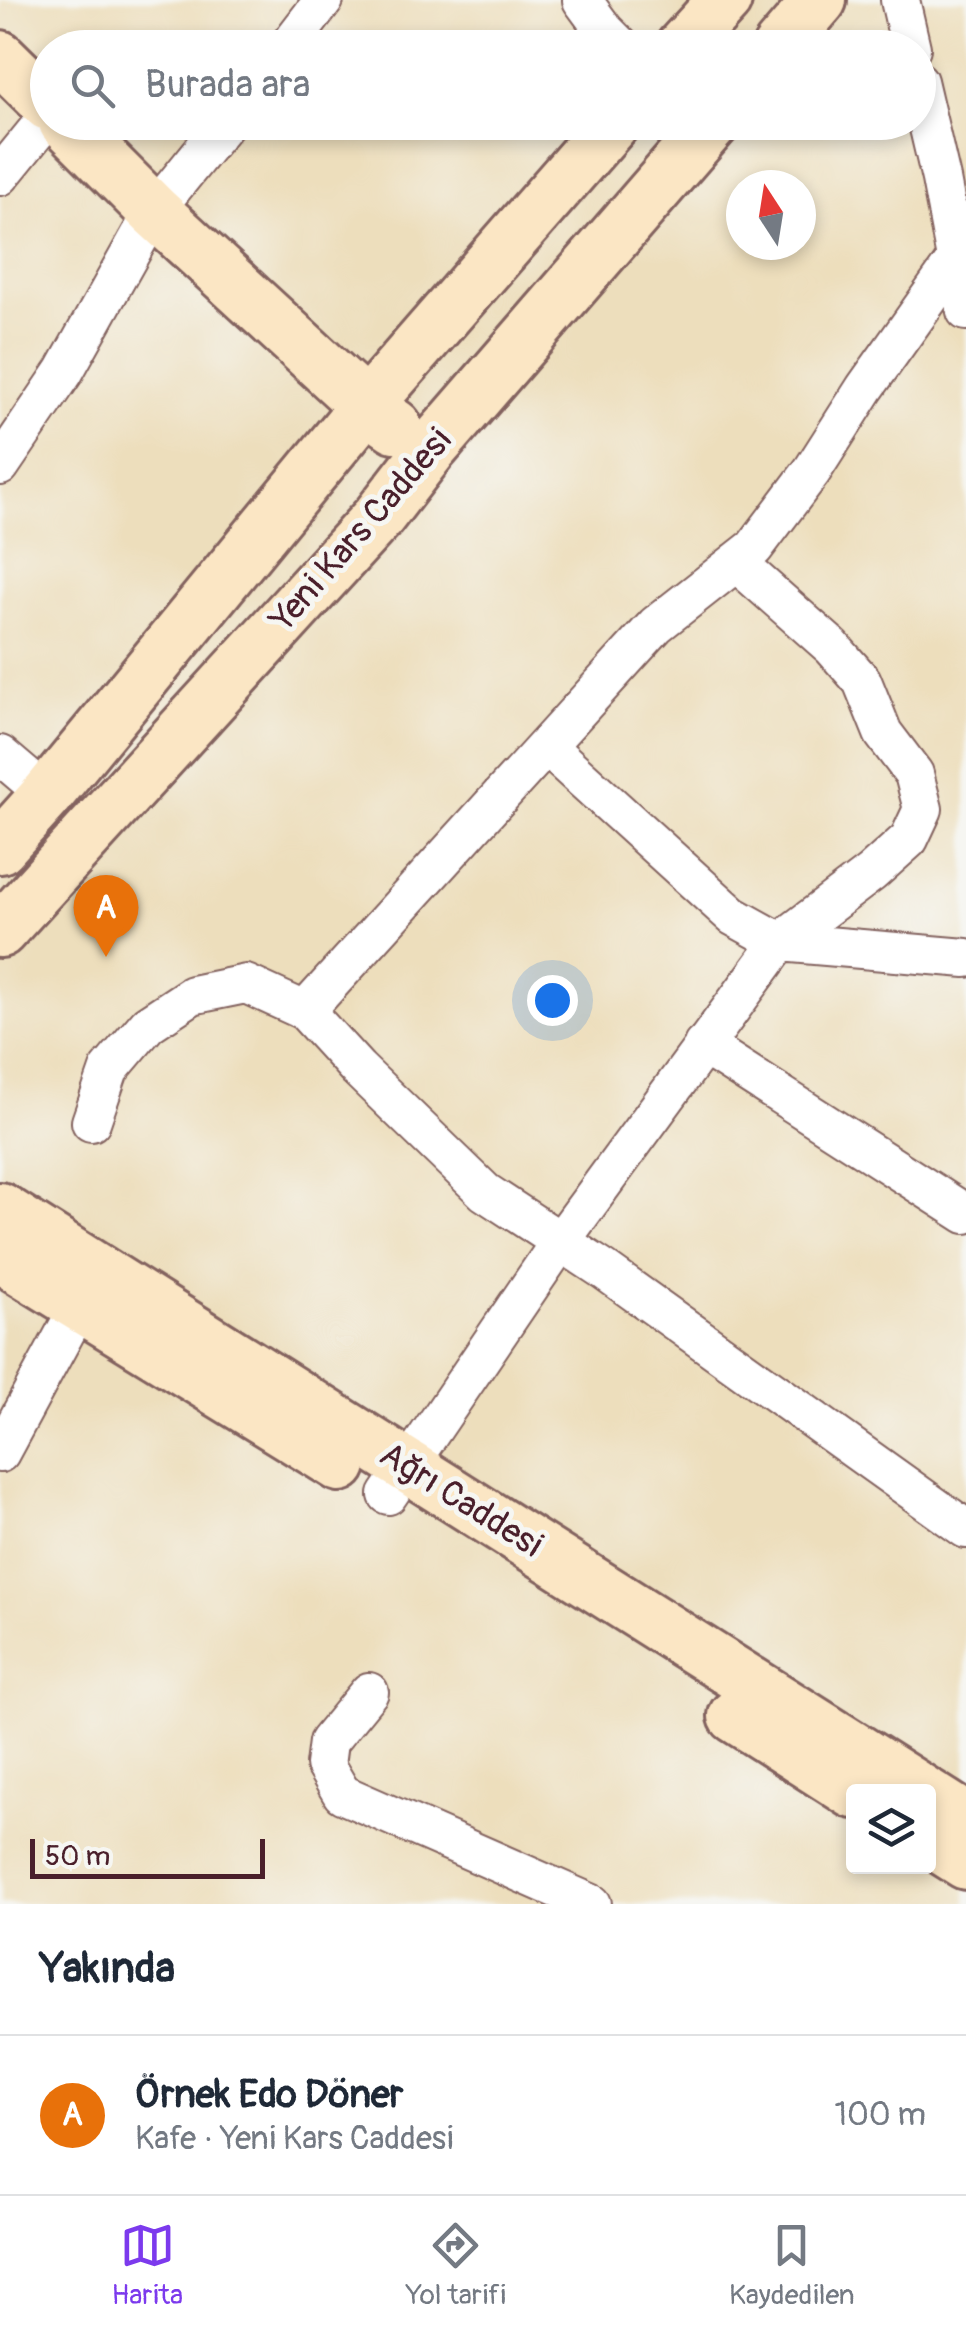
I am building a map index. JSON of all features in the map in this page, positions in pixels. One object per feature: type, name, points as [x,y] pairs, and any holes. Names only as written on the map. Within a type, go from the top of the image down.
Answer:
[{"type":"main road","points":[[698,30],[725,0]]},
{"type":"main road","points":[[794,30],[820,0]]},
{"type":"main road","points":[[0,57],[30,86]]},
{"type":"main road","points":[[84,140],[154,211],[366,406],[430,450]]},
{"type":"main road","name":"Yeni Kars Caddesi","points":[[0,848],[366,406],[598,140]]},
{"type":"main road","name":"Yeni Kars Caddesi","points":[[0,931],[378,516],[430,450],[698,140]]},
{"type":"main road","name":"Ağrı Caddesi","points":[[0,1208],[846,1787]]},
{"type":"main road","name":"Ağrı Caddesi","points":[[0,1256],[79,1307],[398,1480],[911,1784]]},
{"type":"main road","name":"Ağrı Caddesi","points":[[936,1800],[966,1819]]},
{"type":"main road","points":[[936,1844],[966,1863]]},
{"type":"street","points":[[302,30],[324,0]]},
{"type":"street","points":[[582,0],[604,30]]},
{"type":"street","points":[[900,0],[907,30]]},
{"type":"street","points":[[0,176],[30,140]]},
{"type":"street","points":[[0,466],[64,372],[154,211],[211,140]]},
{"type":"street","points":[[933,140],[961,255],[966,311]]},
{"type":"street","points":[[305,1011],[656,625],[754,548],[961,255]]},
{"type":"street","points":[[398,1480],[560,1242],[780,942],[871,873],[908,839],[923,810],[914,774],[883,733],[862,681],[832,647],[736,562]]},
{"type":"street","points":[[546,746],[734,916],[780,942],[966,958]]},
{"type":"street","points":[[0,755],[47,795]]},
{"type":"street","points":[[91,1122],[110,1070],[148,1024],[192,996],[246,984],[305,1011],[484,1192],[604,1270],[966,1529]]},
{"type":"street","points":[[704,1045],[966,1214]]},
{"type":"street","points":[[0,1453],[79,1307]]},
{"type":"street","points":[[369,1692],[328,1742],[324,1765],[342,1794],[592,1904]]},
{"type":"place","name":"Örnek Edo Döner","points":[[106,957]]}]
